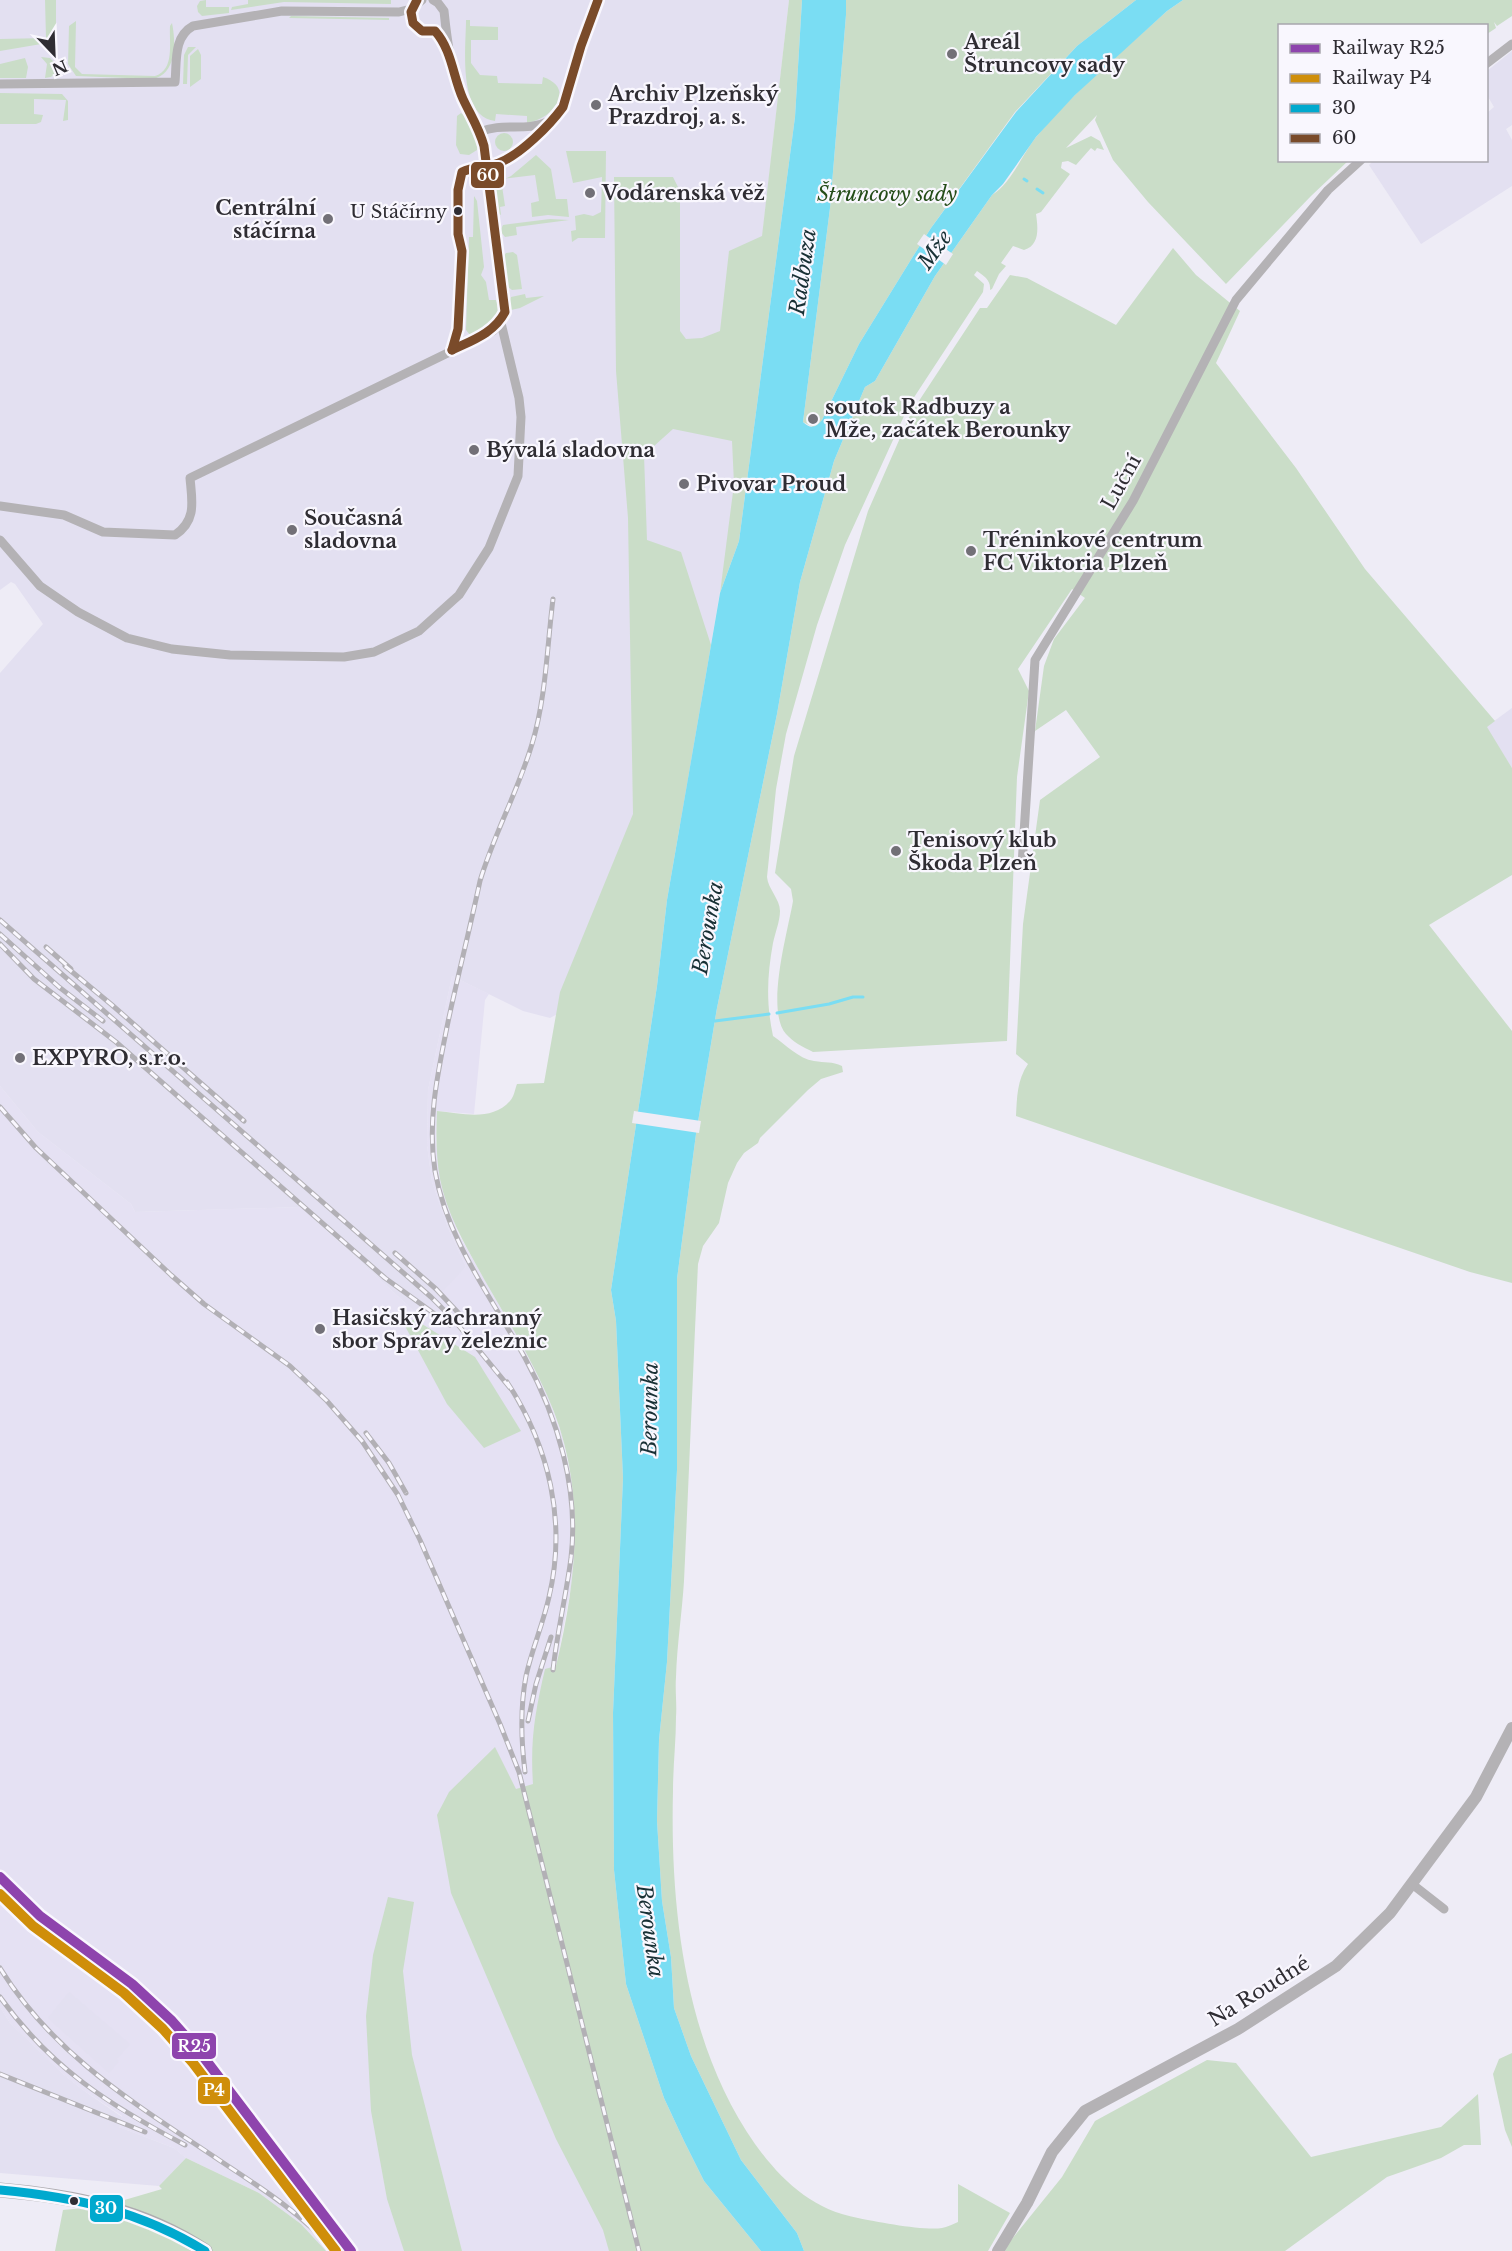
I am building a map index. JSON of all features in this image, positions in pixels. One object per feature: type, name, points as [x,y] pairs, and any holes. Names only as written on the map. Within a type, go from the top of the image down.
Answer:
[{"type":"main road","points":[[0,2190],[73,2199],[104,2206],[174,2232],[205,2251]]},
{"type":"street","points":[[0,506],[64,514],[103,532],[175,535],[183,530],[193,512],[190,478],[493,331],[501,323],[505,312],[487,166],[480,132],[463,99],[452,59],[442,6],[433,0]]},
{"type":"street","points":[[487,166],[513,156],[564,107],[581,46],[598,0]]},
{"type":"street","points":[[0,84],[176,82],[178,43],[186,29],[193,26],[282,11],[399,12],[405,11],[418,1]]},
{"type":"street","points":[[412,21],[411,15],[418,1]]},
{"type":"street","points":[[399,12],[408,15],[418,30],[431,31],[444,40],[452,59]]},
{"type":"street","points":[[431,31],[443,22],[444,17]]},
{"type":"street","points":[[1488,62],[1512,44]]},
{"type":"street","points":[[480,132],[493,127],[528,128],[552,119]]},
{"type":"street","name":"Luční","points":[[1022,865],[1035,660],[1133,501],[1236,300],[1328,190],[1359,162]]},
{"type":"street","points":[[0,540],[40,586],[78,612],[127,638],[172,649],[230,655],[344,657],[374,652],[419,631],[459,595],[489,548],[518,476],[520,408],[501,323]]},
{"type":"street","name":"Na Roudné","points":[[998,2251],[1027,2203],[1052,2152],[1084,2111],[1238,2028],[1336,1966],[1390,1913],[1476,1797],[1512,1728]]},
{"type":"street","points":[[1412,1884],[1444,1910]]},
{"type":"shaded area","points":[[0,0],[789,0],[727,550],[681,822],[574,1005],[550,1018],[523,1011],[452,976],[428,1090],[427,1145],[432,1182],[448,1228],[466,1267],[445,1289],[416,1313],[301,1207],[135,1212],[131,1204],[38,1132],[0,1086],[0,673],[43,624],[15,584],[11,582],[0,590]]},
{"type":"shaded area","points":[[1512,51],[1512,125],[1506,129],[1512,140],[1512,186],[1421,244],[1369,165],[1372,162],[1488,162],[1488,112],[1494,107],[1488,97],[1488,70]]},
{"type":"shaded area","points":[[1512,708],[1512,768],[1486,727]]},
{"type":"shaded area","points":[[452,976],[489,994],[485,1000],[474,1114],[437,1111],[436,1142],[441,1181],[458,1233],[548,1396],[562,1436],[572,1481],[576,1537],[572,1582],[556,1667],[657,2251],[326,2251],[301,2224],[259,2193],[186,2158],[174,2148],[119,2127],[122,2116],[64,2075],[10,2023],[0,2007],[0,1086],[38,1132],[131,1204],[135,1212],[301,1207],[416,1313],[466,1267],[448,1228],[432,1182],[427,1145],[428,1090]]},
{"type":"shaded area","points":[[69,1992],[130,2044],[109,2073],[48,2018]]},
{"type":"shaded area","points":[[0,2007],[10,2023],[64,2075],[122,2117],[119,2127],[174,2148],[186,2158],[159,2186],[0,2173]]},
{"type":"green space","points":[[45,0],[56,0],[56,37],[53,42],[0,51],[0,39],[46,38]]},
{"type":"green space","points":[[206,0],[206,7],[229,7],[229,13],[202,16],[197,6],[200,1]]},
{"type":"green space","points":[[248,0],[391,0],[391,4],[284,2],[231,10],[232,7],[248,4]]},
{"type":"green space","points":[[789,0],[802,0],[795,117],[739,541],[720,593],[734,484],[732,441],[673,429],[644,455],[647,540],[681,552],[711,645],[667,900],[657,986],[611,1290],[616,1321],[623,1478],[613,1713],[614,1870],[626,1984],[664,2098],[704,2181],[761,2251],[609,2251],[603,2230],[556,2139],[451,1893],[437,1815],[449,1792],[495,1747],[516,1789],[533,1784],[532,1754],[536,1713],[545,1669],[556,1666],[564,1632],[570,1598],[575,1529],[568,1462],[560,1428],[547,1395],[464,1243],[447,1205],[438,1162],[437,1111],[476,1115],[494,1112],[510,1101],[517,1084],[544,1083],[560,992],[633,814],[628,518],[616,371],[614,177],[673,177],[680,191],[680,331],[686,339],[702,338],[720,331],[729,251],[762,236]]},
{"type":"green space","name":"Štruncovy sady","points":[[846,0],[1136,0],[1077,46],[1015,112],[931,228],[859,344],[822,420],[818,426],[813,427],[803,422],[830,208]]},
{"type":"green space","points":[[1183,0],[1512,0],[1512,16],[1497,26],[1494,22],[1496,28],[1488,33],[1488,24],[1278,24],[1278,162],[1347,162],[1226,284],[1148,202],[1113,160],[1095,120],[1097,115],[1066,148],[1091,136],[1100,141],[1104,150],[1097,148],[1095,151],[1091,148],[1076,165],[1068,161],[1062,162],[1061,168],[1070,174],[1041,212],[1036,214],[1037,235],[1033,244],[1024,250],[1013,246],[1001,263],[1006,266],[999,274],[992,289],[990,290],[988,281],[977,271],[974,275],[984,284],[983,292],[909,405],[845,545],[817,625],[786,734],[776,789],[767,877],[780,911],[771,955],[768,1001],[773,1036],[808,1060],[838,1064],[842,1066],[843,1072],[821,1079],[760,1138],[758,1143],[744,1153],[728,1183],[719,1223],[703,1246],[698,1264],[684,1581],[677,1653],[673,1782],[673,1836],[679,1929],[698,2020],[712,2063],[731,2105],[755,2144],[787,2181],[812,2201],[841,2214],[901,2226],[934,2229],[944,2228],[958,2222],[958,2184],[1010,2213],[988,2251],[804,2251],[797,2233],[741,2160],[691,2056],[674,2008],[671,1957],[662,1901],[657,1821],[659,1740],[667,1662],[677,1470],[677,1279],[696,1134],[717,1008],[777,714],[800,582],[834,461],[865,387],[875,381],[935,276],[992,195],[1011,176],[1037,136],[1100,71],[1167,11]]},
{"type":"green space","points":[[291,16],[389,18],[389,20],[289,18]]},
{"type":"green space","points":[[466,20],[470,20],[470,26],[498,27],[498,40],[471,40],[471,63],[480,75],[497,76],[498,83],[542,84],[543,77],[553,82],[558,88],[560,95],[553,110],[546,116],[527,123],[527,116],[496,114],[495,121],[483,116],[474,107],[466,79]]},
{"type":"green space","points":[[76,21],[75,67],[82,74],[155,76],[161,73],[166,68],[170,55],[170,26],[172,23],[174,48],[170,65],[160,76],[152,79],[76,76],[68,64],[69,26]]},
{"type":"green space","points":[[188,47],[196,47],[188,55],[187,84],[183,84],[184,55]]},
{"type":"green space","points":[[198,49],[201,55],[201,79],[190,87],[190,56]]},
{"type":"green space","points":[[41,57],[50,58],[55,63],[55,73],[51,77],[45,78],[47,64]]},
{"type":"green space","points":[[25,58],[28,67],[26,78],[0,78],[0,64]]},
{"type":"green space","points":[[0,93],[62,94],[68,101],[68,120],[63,121],[66,100],[34,99],[34,114],[43,115],[41,122],[0,124]]},
{"type":"green space","points":[[461,113],[471,125],[478,145],[477,150],[469,155],[460,154],[456,145],[457,116]]},
{"type":"green space","points":[[500,133],[508,133],[513,138],[511,149],[500,151],[495,146],[495,138]]},
{"type":"green space","points":[[566,151],[606,151],[605,238],[578,238],[572,242],[571,231],[576,230],[575,216],[584,214],[593,216],[601,212],[602,177],[573,183]]},
{"type":"green space","points":[[536,155],[551,169],[556,199],[567,199],[569,217],[548,215],[532,217],[531,203],[539,201],[535,175],[506,178]]},
{"type":"green space","points":[[501,181],[505,206],[500,207],[501,215],[498,213],[494,184]]},
{"type":"green space","points":[[474,196],[477,201],[484,267],[481,275],[486,282],[489,300],[496,300],[498,307],[492,323],[470,335],[466,330],[469,237],[473,237]]},
{"type":"green space","points":[[550,219],[569,220],[516,227],[517,235],[505,237],[500,231],[503,225]]},
{"type":"green space","points":[[1173,248],[1196,275],[1240,311],[1216,363],[1296,468],[1365,569],[1495,721],[1487,727],[1512,768],[1512,875],[1429,925],[1512,1031],[1512,1283],[1470,1272],[1016,1116],[1020,1082],[1028,1064],[1016,1054],[1023,924],[1040,800],[1100,757],[1066,710],[1035,731],[1044,666],[1054,639],[1085,598],[1072,589],[1018,669],[1029,691],[1017,777],[1007,1041],[813,1052],[789,1037],[780,1023],[778,989],[780,970],[793,901],[791,889],[775,873],[794,756],[868,511],[911,413],[980,308],[987,308],[1010,275],[1027,278],[1116,325]]},
{"type":"green space","points":[[513,252],[517,255],[522,289],[512,290],[508,287],[503,257],[506,253]]},
{"type":"green space","points":[[525,294],[526,298],[544,296],[511,310],[509,302],[511,297]]},
{"type":"green space","points":[[414,1319],[475,1357],[521,1431],[484,1448],[447,1404],[405,1326]]},
{"type":"green space","points":[[388,1897],[414,1902],[403,1971],[412,2055],[462,2251],[404,2251],[387,2199],[371,2111],[366,2016],[373,1955]]},
{"type":"green space","points":[[1512,2053],[1512,2147],[1505,2130],[1493,2074],[1499,2059]]},
{"type":"green space","points":[[1207,2060],[1236,2063],[1311,2157],[1441,2127],[1478,2094],[1481,2145],[1464,2145],[1441,2158],[1387,2177],[1285,2251],[1005,2251],[1008,2244],[1062,2177],[1095,2121]]},
{"type":"green space","points":[[186,2158],[259,2193],[301,2224],[326,2251],[55,2251],[63,2210],[104,2206],[162,2189],[159,2186]]},
{"type":"water","points":[[802,0],[846,0],[830,208],[803,422],[813,427],[822,420],[859,344],[931,228],[1016,112],[1077,46],[1136,0],[1183,0],[1167,11],[1075,95],[1036,137],[935,276],[875,381],[865,387],[834,461],[800,582],[777,714],[717,1008],[696,1134],[677,1279],[677,1470],[667,1662],[659,1740],[657,1821],[662,1901],[671,1957],[674,2008],[691,2056],[741,2160],[797,2233],[804,2251],[761,2251],[704,2181],[664,2098],[626,1984],[614,1870],[613,1713],[623,1478],[616,1321],[611,1290],[657,986],[667,900],[720,593],[739,541],[795,117]]},
{"type":"pier","points":[[924,234],[953,254],[946,265],[917,244]]},
{"type":"pier","points":[[634,1111],[701,1121],[699,1133],[632,1123]]},
{"type":"waterway","points":[[1037,189],[1043,193]]},
{"type":"waterway","points":[[777,1013],[829,1004],[853,997],[863,997]]},
{"type":"waterway","points":[[715,1021],[769,1014]]},
{"type":"railway","points":[[553,599],[537,727],[480,881],[441,1059],[432,1133],[435,1171],[449,1221],[472,1268],[537,1381],[556,1430],[569,1481],[573,1532],[571,1558],[553,1670]]},
{"type":"railway","points":[[0,920],[431,1297],[454,1320],[510,1388]]},
{"type":"railway","points":[[0,934],[59,987],[103,1021]]},
{"type":"railway","points":[[0,944],[34,979],[116,1042],[385,1278],[450,1325]]},
{"type":"railway","points":[[46,947],[71,969]]},
{"type":"railway","points":[[65,966],[244,1121]]},
{"type":"railway","points":[[0,1107],[36,1148],[171,1275],[204,1304],[290,1366],[327,1401],[362,1441],[398,1495],[420,1540],[519,1772],[639,2251]]},
{"type":"railway","points":[[395,1253],[436,1289],[465,1320]]},
{"type":"railway","points":[[507,1382],[534,1432],[543,1458],[555,1512],[554,1569],[547,1607],[528,1666],[524,1688],[522,1724],[525,1772]]},
{"type":"railway","points":[[366,1433],[389,1463],[406,1493]]},
{"type":"railway","points":[[528,1721],[536,1684],[551,1637]]},
{"type":"railway","points":[[0,1968],[23,2001],[74,2056],[133,2102],[284,2205],[310,2226],[334,2251]]},
{"type":"railway","points":[[0,1997],[40,2044],[83,2083],[131,2115],[185,2145]]},
{"type":"railway","points":[[0,2074],[145,2132]]},
{"type":"rail line","name":"R25","points":[[0,1877],[40,1916],[132,1984],[172,2021],[202,2055],[351,2251]]},
{"type":"rail line","name":"P4","points":[[0,1894],[33,1926],[124,1993],[163,2029],[193,2063],[336,2251]]},
{"type":"transit line","name":"60","points":[[417,0],[411,12],[413,23],[422,31],[435,31],[441,38],[463,99],[484,146],[505,312],[489,331],[452,350]]},
{"type":"transit line","name":"60","points":[[452,350],[458,329],[462,251],[458,234],[458,190],[462,172],[494,165],[507,159],[534,139],[563,107],[581,46],[598,0]]},
{"type":"transit line","name":"30","points":[[0,2190],[55,2197],[106,2208],[156,2226],[205,2251]]},
{"type":"place","name":"Areál Štruncovy sady","points":[[952,54]]},
{"type":"place","name":"Archiv Plzeňský Prazdroj, a. s.","points":[[596,105]]},
{"type":"place","name":"Vodárenská věž","points":[[590,193]]},
{"type":"place","name":"U Stáčírny","points":[[458,211]]},
{"type":"place","name":"Centrální stáčírna","points":[[328,219]]},
{"type":"place","name":"soutok Radbuzy a Mže, začátek Berounky","points":[[813,419]]},
{"type":"place","name":"Bývalá sladovna","points":[[474,450]]},
{"type":"place","name":"Pivovar Proud","points":[[684,484]]},
{"type":"place","name":"Současná sladovna","points":[[292,530]]},
{"type":"place","name":"Tréninkové centrum FC Viktoria Plzeň","points":[[971,551]]},
{"type":"place","name":"Tenisový klub Škoda Plzeň","points":[[896,851]]},
{"type":"place","name":"EXPYRO, s.r.o.","points":[[20,1058]]},
{"type":"place","name":"Hasičský záchranný sbor Správy železnic","points":[[320,1329]]},
{"type":"water label","name":"Mže","points":[[935,250]]},
{"type":"water label","name":"Radbuza","points":[[803,272]]},
{"type":"water label","name":"Berounka","points":[[708,928]]},
{"type":"water label","name":"Berounka","points":[[650,1409]]},
{"type":"water label","name":"Berounka","points":[[650,1931]]}]
